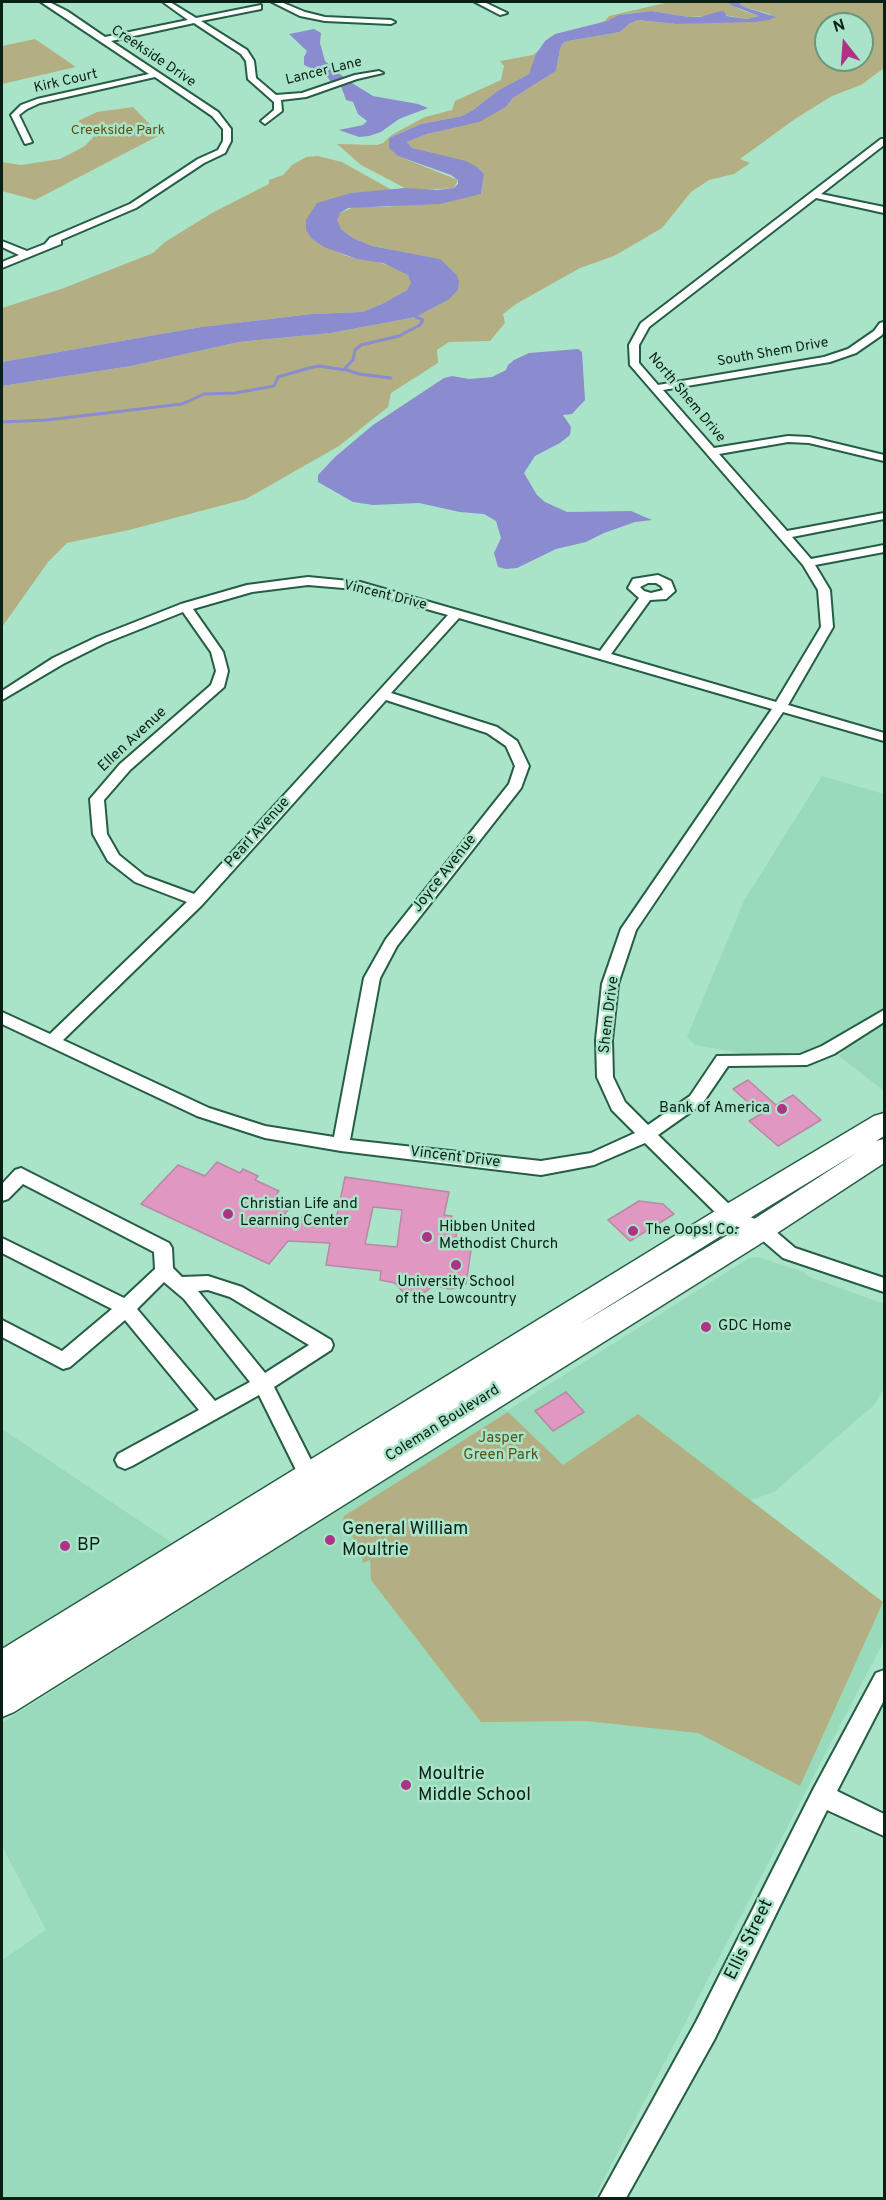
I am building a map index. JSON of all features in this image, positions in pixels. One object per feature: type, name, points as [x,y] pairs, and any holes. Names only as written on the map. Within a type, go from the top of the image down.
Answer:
[{"type":"main road","name":"Coleman Boulevard","points":[[2,1668],[730,1216],[885,1125]]},
{"type":"main road","points":[[761,1229],[782,1199],[862,1146],[885,1125]]},
{"type":"main road","name":"Coleman Boulevard","points":[[2,1700],[584,1336],[761,1229],[885,1149]]},
{"type":"main road","points":[[584,1336],[609,1312],[701,1252],[730,1216]]},
{"type":"main road","points":[[144,1611],[205,1561],[303,1499],[310,1478]]},
{"type":"street","name":"Creekside Drive","points":[[2,265],[50,244],[65,240],[68,235],[133,206],[201,161],[222,151],[226,141],[227,129],[221,120],[44,2]]},
{"type":"street","points":[[166,2],[244,52],[250,61],[252,79],[276,98],[279,106],[278,111],[265,121]]},
{"type":"street","points":[[276,2],[303,14],[325,19],[391,22]]},
{"type":"street","points":[[479,2],[503,13]]},
{"type":"street","points":[[103,40],[258,7]]},
{"type":"street","name":"Lancer Lane","points":[[276,98],[303,95],[355,77],[379,73]]},
{"type":"street","name":"Kirk Court","points":[[28,142],[15,115],[24,107],[154,75]]},
{"type":"street","name":"North Shem Drive","points":[[780,707],[827,627],[824,590],[808,563],[634,363],[634,345],[645,325],[885,141]]},
{"type":"street","points":[[814,195],[885,210]]},
{"type":"street","points":[[2,244],[26,254]]},
{"type":"street","name":"South Shem Drive","points":[[657,388],[826,360],[852,351],[878,333],[885,325]]},
{"type":"street","points":[[712,452],[788,439],[809,440],[885,458]]},
{"type":"street","points":[[784,535],[885,516]]},
{"type":"street","points":[[808,563],[885,549]]},
{"type":"street","name":"Vincent Drive","points":[[2,696],[58,661],[101,640],[185,607],[251,588],[308,581],[356,585],[885,737]]},
{"type":"street","points":[[604,655],[647,596]]},
{"type":"street","name":"Ellen Avenue","points":[[185,607],[217,652],[222,671],[217,687],[125,767],[97,799],[100,834],[113,858],[140,879],[197,901]]},
{"type":"street","name":"Pearl Avenue","points":[[51,1041],[197,901],[455,615]]},
{"type":"street","name":"Joyce Avenue","points":[[341,1145],[372,978],[391,943],[516,785],[522,766],[512,744],[492,730],[383,695]]},
{"type":"street","name":"Shem Drive","points":[[780,707],[629,928],[610,984],[604,1040],[605,1077],[618,1106],[730,1216],[761,1229],[789,1252],[885,1286]]},
{"type":"street","name":"Vincent Drive","points":[[2,1018],[202,1112],[265,1132],[341,1145],[542,1168],[594,1159],[646,1135],[696,1100],[723,1060],[801,1060],[828,1050],[885,1015]]},
{"type":"street","points":[[2,1194],[21,1175],[163,1248],[164,1272],[190,1294],[263,1384],[310,1478]]},
{"type":"street","points":[[2,1245],[126,1308],[212,1412]]},
{"type":"street","points":[[2,1328],[63,1361],[126,1308],[164,1272]]},
{"type":"street","points":[[125,1460],[263,1384],[324,1345],[236,1292],[208,1283],[178,1284]]},
{"type":"street","name":"Ellis Street","points":[[612,2199],[705,2031],[822,1796],[885,1680]]},
{"type":"street","points":[[822,1796],[885,1826]]},
{"type":"shaded area","points":[[822,776],[884,794],[884,1009],[828,1043],[796,1057],[760,1057],[695,1045],[687,1037],[744,901]]},
{"type":"shaded area","points":[[884,1023],[884,1091],[839,1056],[848,1045]]},
{"type":"shaded area","name":"Moultrie Middle School","points":[[758,1257],[804,1272],[807,1276],[884,1304],[884,1388],[875,1404],[774,1492],[751,1500],[884,1603],[884,1641],[594,2198],[2,2197],[2,1960],[46,1930],[2,1846],[2,1723],[502,1407],[507,1411],[749,1258]]},
{"type":"shaded area","points":[[2,1429],[174,1544],[2,1650]]},
{"type":"green space","points":[[669,2],[732,2],[730,4],[741,10],[759,16],[747,19],[724,15],[689,17],[651,11],[624,14],[607,21],[595,24],[605,21],[609,16]]},
{"type":"green space","points":[[741,2],[884,2],[884,68],[861,85],[832,96],[795,119],[740,159],[750,163],[734,174],[709,180],[691,192],[662,228],[614,256],[580,268],[516,304],[503,314],[505,323],[490,341],[449,342],[437,350],[438,363],[391,393],[388,407],[339,446],[246,499],[129,530],[67,543],[48,562],[2,627],[2,386],[131,366],[239,342],[331,333],[416,317],[448,300],[456,274],[439,259],[372,246],[353,238],[341,229],[336,220],[340,213],[354,207],[387,207],[481,194],[484,174],[412,148],[407,142],[427,134],[479,121],[506,107],[513,98],[556,71],[563,43],[620,32],[638,20],[676,24],[773,19],[770,14],[740,4]]},
{"type":"green space","points":[[35,39],[76,67],[2,84],[2,46]]},
{"type":"green space","points":[[541,49],[529,74],[499,90],[473,110],[462,116],[421,124],[389,138],[398,156],[458,180],[454,188],[423,190],[405,188],[361,165],[337,144],[377,145],[383,143],[393,134],[425,117],[452,110],[455,101],[501,80],[504,66],[500,61],[533,55]]},
{"type":"green space","name":"Creekside Park","points":[[133,107],[160,135],[35,200],[2,191],[2,162],[21,165],[60,159],[85,146],[96,134],[78,121],[97,112]]},
{"type":"green space","points":[[318,156],[342,162],[392,190],[351,193],[312,239],[344,255],[375,261],[398,269],[408,275],[412,283],[407,290],[362,312],[312,314],[201,327],[2,362],[2,308],[64,288],[153,253],[165,242],[212,213],[269,184],[269,180],[283,175],[292,165],[306,157]]},
{"type":"green space","name":"Jasper Green Park","points":[[508,1412],[563,1465],[638,1414],[883,1602],[800,1786],[698,1733],[586,1721],[481,1722],[371,1580],[370,1560],[363,1563],[360,1550],[343,1521],[344,1516]]},
{"type":"water","points":[[741,2],[740,4],[744,7],[776,17],[754,22],[676,24],[638,20],[620,32],[568,41],[563,43],[560,49],[556,71],[513,98],[506,107],[479,122],[427,134],[407,142],[412,148],[466,161],[484,174],[481,194],[440,204],[348,208],[340,213],[337,220],[341,229],[353,238],[372,246],[440,259],[456,274],[459,281],[458,290],[448,300],[416,317],[331,333],[239,342],[131,366],[2,386],[2,362],[201,327],[312,314],[362,312],[382,304],[407,290],[411,283],[408,275],[383,263],[357,259],[324,247],[312,239],[306,230],[306,220],[317,203],[351,193],[405,188],[437,190],[454,188],[458,184],[458,180],[451,175],[398,156],[389,148],[389,138],[421,124],[462,116],[473,110],[499,90],[529,74],[536,54],[545,41],[555,34],[607,21],[619,15],[651,11],[689,17],[700,17],[721,11],[725,12],[726,16],[747,19],[759,16],[729,4]]},
{"type":"water","points":[[314,29],[321,33],[320,43],[325,61],[347,80],[373,96],[428,108],[399,119],[381,132],[369,136],[359,137],[339,130],[363,125],[367,121],[358,114],[353,102],[346,100],[341,86],[331,82],[326,75],[304,65],[307,51],[289,34]]},
{"type":"water","points":[[578,349],[582,352],[585,400],[572,414],[563,415],[571,427],[570,435],[535,456],[524,473],[537,495],[545,502],[567,512],[631,511],[652,520],[635,522],[586,542],[556,549],[517,568],[506,569],[498,567],[494,553],[501,538],[496,521],[484,514],[460,512],[419,503],[373,505],[353,502],[318,482],[318,475],[335,457],[373,425],[444,378],[452,376],[469,379],[492,377],[506,370],[514,360],[529,353]]},
{"type":"building","name":"Bank of America","points":[[748,1080],[776,1105],[793,1095],[821,1120],[778,1146],[749,1121],[761,1114],[733,1089]]},
{"type":"building","points":[[217,1162],[240,1173],[243,1169],[258,1176],[255,1180],[279,1191],[271,1202],[288,1210],[283,1216],[336,1220],[345,1177],[449,1192],[444,1215],[452,1216],[451,1222],[459,1223],[455,1241],[463,1241],[461,1249],[471,1250],[466,1284],[459,1284],[459,1287],[450,1289],[434,1286],[422,1294],[403,1292],[395,1283],[380,1280],[381,1271],[326,1265],[330,1243],[288,1241],[269,1264],[141,1204],[178,1165],[205,1176]],"holes":[[[373,1207],[402,1210],[397,1247],[365,1244]]]},
{"type":"building","name":"The Oops! Co.","points":[[639,1201],[663,1204],[674,1214],[630,1241],[608,1220]]},
{"type":"building","points":[[566,1392],[584,1412],[553,1431],[535,1411]]},
{"type":"waterway","points":[[391,378],[359,374],[344,369],[353,360],[355,350],[361,345],[399,336],[420,325],[423,320],[416,317]]},
{"type":"waterway","points":[[2,422],[47,420],[182,404],[204,394],[235,393],[274,386],[278,377],[309,368],[319,366],[346,370]]},
{"type":"place","name":"Bank of America","points":[[782,1109]]},
{"type":"place","name":"Christian Life and Learning Center","points":[[228,1214]]},
{"type":"place","name":"The Oops! Co.","points":[[633,1231]]},
{"type":"place","name":"Hibben United Methodist Church","points":[[427,1237]]},
{"type":"place","name":"University School of the Lowcountry","points":[[456,1265]]},
{"type":"place","name":"GDC Home","points":[[706,1327]]},
{"type":"place","name":"General William Moultrie","points":[[330,1540]]},
{"type":"place","name":"BP","points":[[65,1546]]},
{"type":"place","name":"Moultrie Middle School","points":[[406,1785]]}]
